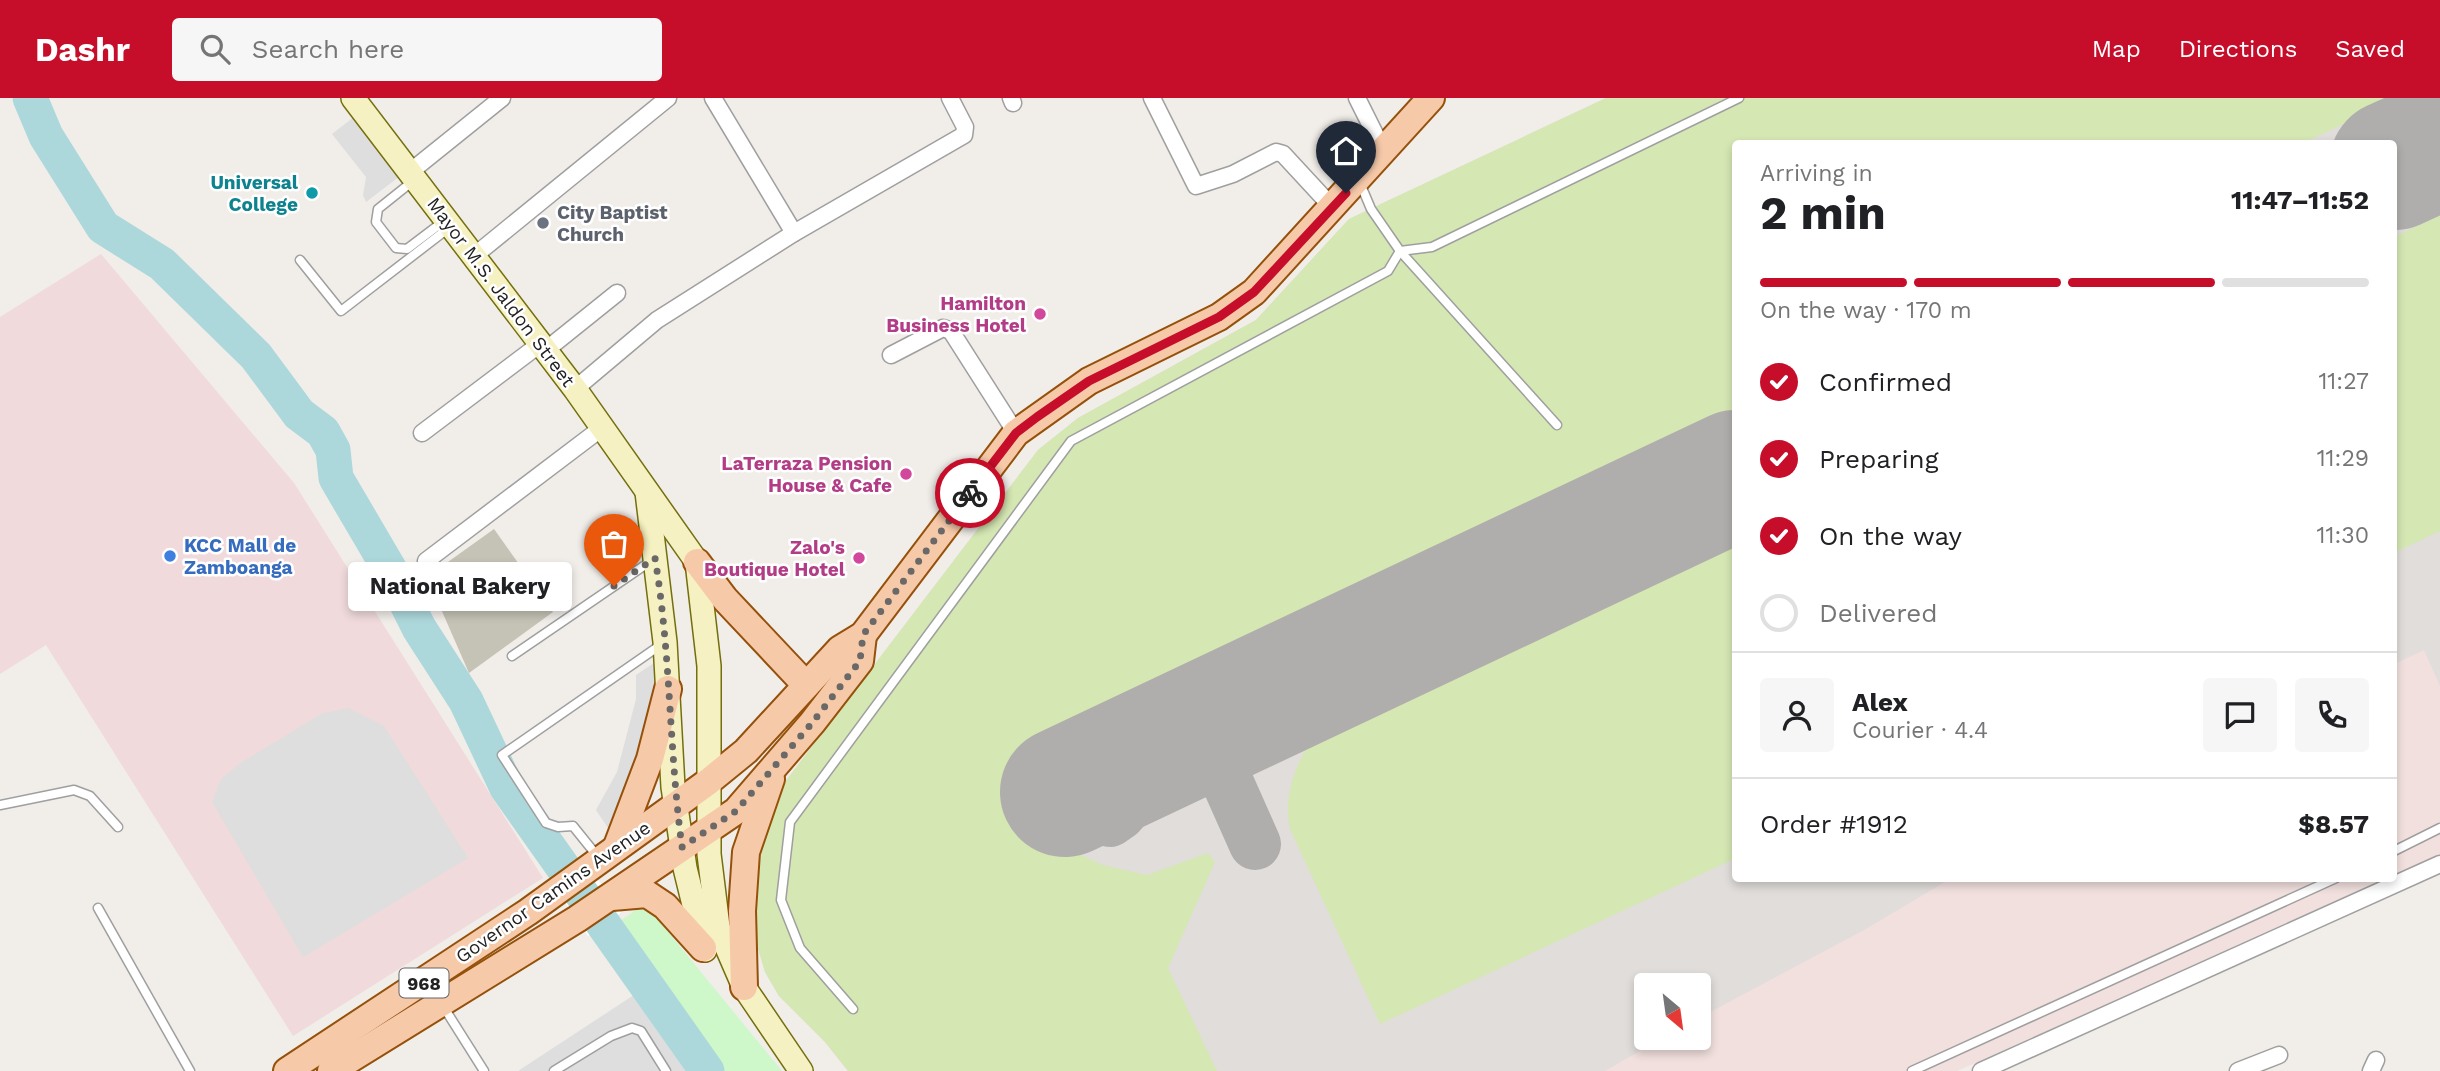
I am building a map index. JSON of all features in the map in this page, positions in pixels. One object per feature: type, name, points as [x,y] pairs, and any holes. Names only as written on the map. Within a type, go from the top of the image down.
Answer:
[{"type":"main road","name":"Mayor M.S. Jaldon Street","points":[[353,98],[575,389],[697,562],[709,666],[709,830],[718,927],[744,987],[801,1071]]},
{"type":"main road","name":"Governor Camins Avenue","points":[[287,1071],[425,982],[558,891],[708,782],[746,751],[839,649],[863,635],[1016,433],[1089,381],[1219,317],[1254,292],[1431,98]]},
{"type":"main road","name":"Mayor M.S. Jaldon Street","points":[[647,489],[665,642],[682,847],[703,948],[744,987]]},
{"type":"main road","points":[[697,562],[725,599],[806,685]]},
{"type":"main road","name":"Governor Camins Avenue","points":[[331,1071],[577,919],[736,811],[860,661],[863,635]]},
{"type":"main road","points":[[602,859],[650,759],[668,689]]},
{"type":"main road","points":[[744,987],[742,911],[746,852],[776,765]]},
{"type":"main road","points":[[610,897],[647,894],[665,906],[703,948]]},
{"type":"street","points":[[413,176],[502,98]]},
{"type":"street","points":[[474,256],[667,98]]},
{"type":"street","points":[[713,98],[794,233]]},
{"type":"street","points":[[575,389],[657,320],[794,233],[964,135],[965,127],[950,98]]},
{"type":"street","points":[[1152,98],[1196,186],[1233,174],[1276,152],[1283,154],[1333,208]]},
{"type":"street","points":[[1357,98],[1383,150]]},
{"type":"street","points":[[422,433],[617,293]]},
{"type":"street","points":[[891,355],[943,328],[951,331],[1016,433]]},
{"type":"street","points":[[426,561],[603,427]]},
{"type":"street","points":[[1981,1071],[2440,864]]},
{"type":"street","points":[[2238,1071],[2279,1055]]},
{"type":"lane","points":[[853,1009],[800,948],[781,900],[790,822],[794,813],[1071,441],[1388,271],[1400,251],[1438,244],[1739,98]]},
{"type":"lane","points":[[413,176],[378,209],[376,222],[396,248],[407,250],[448,223]]},
{"type":"lane","points":[[1359,179],[1371,209],[1400,251],[1557,425]]},
{"type":"lane","points":[[300,260],[341,311],[448,223]]},
{"type":"lane","points":[[512,656],[655,558]]},
{"type":"lane","points":[[602,859],[573,826],[558,828],[546,822],[502,755],[665,642]]},
{"type":"lane","points":[[0,805],[74,790],[90,796],[118,827]]},
{"type":"lane","points":[[2397,849],[2440,828]]},
{"type":"lane","points":[[1912,1071],[2327,882]]},
{"type":"lane","points":[[98,908],[190,1071]]},
{"type":"lane","points":[[441,1003],[484,1071]]},
{"type":"lane","points":[[554,1071],[611,1036],[632,1028],[641,1031],[666,1071]]},
{"type":"shaded area","points":[[1606,98],[2440,98],[2440,686],[2424,650],[2397,663],[2397,140],[1732,140],[1732,882],[1945,882],[1864,930],[1712,1011],[1712,973],[1634,973],[1634,1050],[1641,1050],[1605,1071],[848,1071],[825,1042],[779,996],[765,972],[757,945],[759,860],[772,799],[1038,450],[1078,418],[1256,320],[1349,219]]},
{"type":"shaded area","points":[[354,117],[400,176],[366,202],[363,195],[366,177],[332,134]]},
{"type":"shaded area","name":"KCC Mall de Zamboanga","points":[[101,254],[294,483],[543,878],[293,1036],[46,645],[0,674],[0,317]]},
{"type":"shaded area","points":[[2440,315],[2440,856],[2397,876],[2397,335]]},
{"type":"shaded area","points":[[494,529],[553,612],[469,673],[427,577]]},
{"type":"shaded area","points":[[660,659],[662,696],[612,834],[596,810],[617,772],[636,699],[636,675]]},
{"type":"shaded area","points":[[348,708],[384,726],[468,858],[303,957],[212,802],[221,779],[242,762],[321,714]]},
{"type":"shaded area","points":[[1732,879],[1732,882],[2383,882],[1957,1071],[848,1071]]},
{"type":"shaded area","points":[[637,993],[695,1071],[518,1071]]},
{"type":"green space","points":[[1606,98],[2399,98],[2309,140],[1732,140],[1732,414],[1034,745],[1081,855],[1103,865],[1147,875],[1208,853],[1215,862],[1168,968],[1217,1071],[848,1071],[825,1042],[779,996],[765,972],[757,945],[753,917],[754,890],[772,799],[1038,450],[1078,418],[1256,320],[1349,219]]},
{"type":"green space","points":[[2440,215],[2440,531],[2397,552],[2397,236]]},
{"type":"green space","points":[[1732,548],[1732,860],[1380,1024],[1290,829],[1290,788],[1306,749]]},
{"type":"green space","points":[[639,908],[655,916],[782,1071],[720,1071],[614,925]]},
{"type":"pier","points":[[582,856],[621,913],[588,936],[549,879]]},
{"type":"waterway","points":[[30,98],[46,136],[103,227],[162,264],[256,356],[299,414],[323,432],[333,450],[336,478],[390,570],[419,628],[466,701],[507,788],[707,1071]]},
{"type":"taxiway","points":[[1203,727],[1255,844]]},
{"type":"taxiway","points":[[1166,744],[1104,736],[1088,750],[1083,769],[1085,791],[1089,801],[1102,817],[1110,821],[1120,814],[1189,733]]},
{"type":"runway","points":[[2397,164],[2440,144]]},
{"type":"runway","points":[[1065,792],[1732,477]]},
{"type":"way so far","points":[[614,586],[655,558],[665,642],[673,787],[682,847],[736,811],[812,723],[860,661],[863,635],[970,493]]},
{"type":"place","name":"Universal College","points":[[312,193]]},
{"type":"place","name":"City Baptist Church","points":[[543,223]]},
{"type":"place","name":"Hamilton Business Hotel","points":[[1040,314]]},
{"type":"place","name":"LaTerraza Pension House & Cafe","points":[[906,474]]},
{"type":"place","name":"KCC Mall de Zamboanga","points":[[170,556]]},
{"type":"place","name":"Zalo's Boutique Hotel","points":[[859,558]]},
{"type":"place","name":"National Bakery","points":[[614,586]]},
{"type":"route","points":[[970,493],[1016,433],[1037,417],[1089,381],[1219,317],[1254,292],[1346,193]]}]
